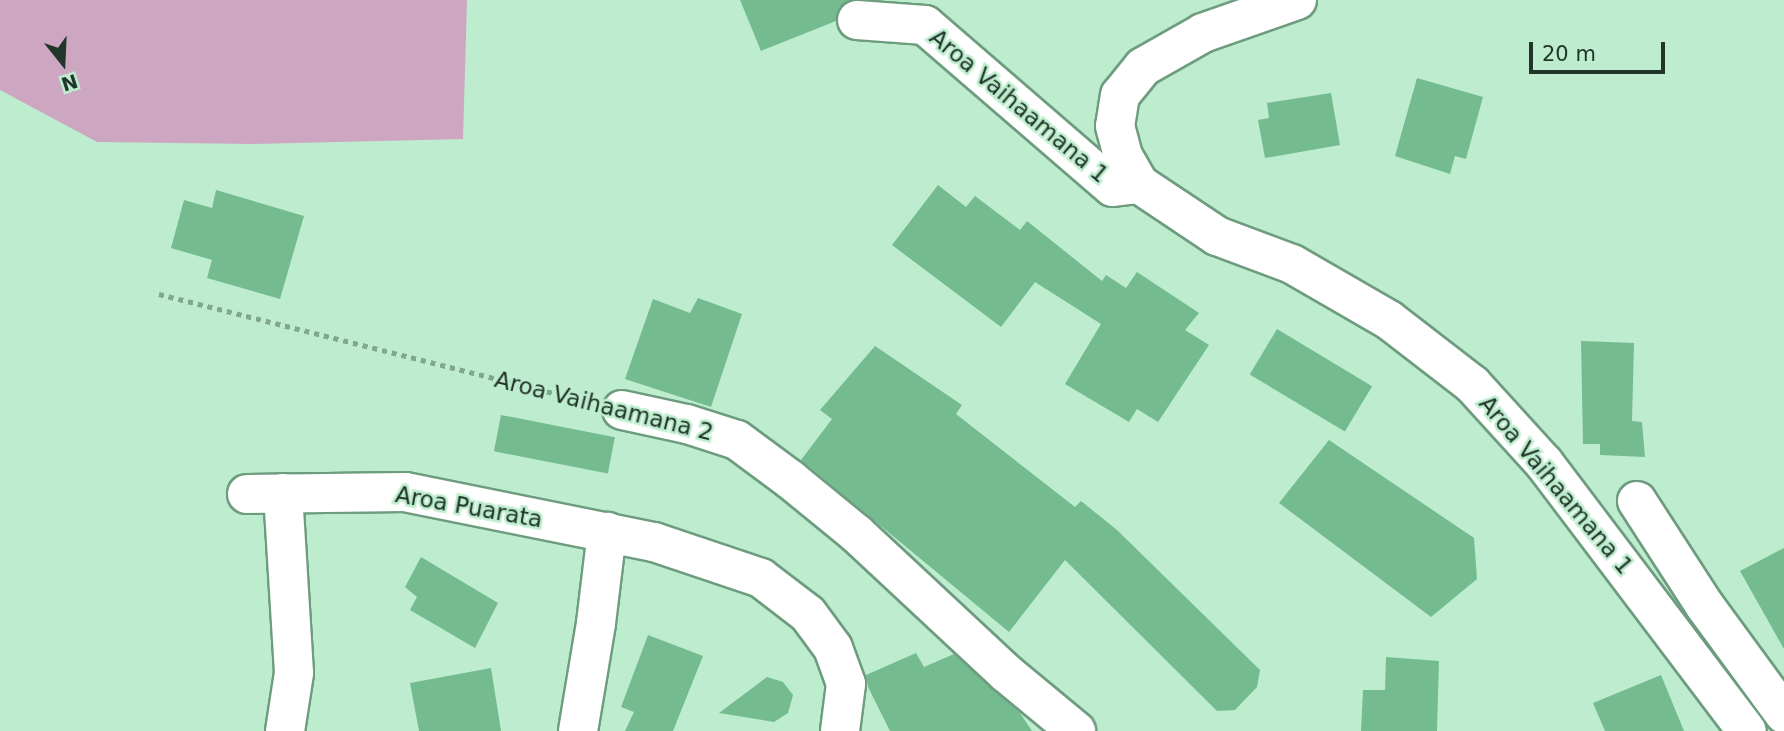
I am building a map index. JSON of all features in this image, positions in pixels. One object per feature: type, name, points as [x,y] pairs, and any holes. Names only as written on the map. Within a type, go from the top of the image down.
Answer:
[{"type":"street","name":"Aroa Vaihaamana 1","points":[[1297,0],[1203,33],[1143,67],[1120,95],[1115,126],[1123,156],[1139,184],[1217,236],[1292,264],[1389,320],[1473,384],[1567,492],[1747,731]]},
{"type":"street","name":"Aroa Vaihaamana 1","points":[[857,20],[925,25],[1114,187],[1139,184]]},
{"type":"street","name":"Aroa Vaihaamana 2","points":[[622,410],[687,424],[737,440],[792,480],[857,534],[1006,673],[1076,731]]},
{"type":"street","name":"Aroa Puarata","points":[[285,731],[294,673],[265,493],[405,492],[654,542],[761,578],[808,614],[833,648],[846,684],[840,731]]},
{"type":"street","name":"Aroa Vaihaamana 1","points":[[1637,501],[1705,606],[1784,714]]},
{"type":"street","points":[[578,731],[596,623],[607,532]]},
{"type":"path","name":"Aroa Vaihaamana 2","points":[[159,294],[622,410]]},
{"type":"shaded area","points":[[0,0],[467,0],[463,139],[253,144],[97,142],[0,90]]},
{"type":"building","points":[[740,0],[849,0],[839,8],[836,21],[761,51]]},
{"type":"building","points":[[1417,78],[1483,97],[1466,159],[1455,156],[1450,174],[1395,156]]},
{"type":"building","points":[[1331,93],[1340,145],[1265,158],[1258,120],[1269,118],[1267,103]]},
{"type":"building","points":[[938,185],[966,207],[975,196],[1020,230],[1027,221],[1102,281],[1106,275],[1126,288],[1137,272],[1199,313],[1185,330],[1209,345],[1158,422],[1137,409],[1129,422],[1065,384],[1101,324],[1035,282],[1001,327],[892,245]]},
{"type":"building","points":[[216,190],[304,216],[280,299],[207,278],[212,260],[171,248],[184,200],[212,208]]},
{"type":"building","points":[[698,298],[742,314],[711,407],[625,379],[653,299],[690,313]]},
{"type":"building","points":[[1277,329],[1372,386],[1345,432],[1250,374]]},
{"type":"building","points":[[1581,341],[1634,343],[1632,421],[1642,422],[1645,457],[1600,455],[1600,444],[1583,444]]},
{"type":"building","points":[[875,346],[962,405],[956,414],[1075,507],[1081,501],[1117,530],[1260,670],[1257,687],[1235,710],[1217,711],[1065,560],[1009,632],[801,460],[832,419],[820,410]]},
{"type":"building","points":[[501,415],[615,437],[608,473],[494,451]]},
{"type":"building","points":[[1329,440],[1474,538],[1477,579],[1431,617],[1279,503]]},
{"type":"building","points":[[1784,548],[1784,649],[1740,571]]},
{"type":"building","points":[[421,557],[498,603],[475,648],[410,610],[417,597],[405,587]]},
{"type":"building","points":[[648,635],[703,656],[673,731],[625,731],[634,712],[621,707]]},
{"type":"building","points":[[916,653],[924,667],[954,654],[1020,713],[1032,731],[890,731],[868,687],[866,675]]},
{"type":"building","points":[[1386,657],[1439,661],[1437,731],[1361,731],[1363,690],[1385,690]]},
{"type":"building","points":[[491,668],[501,731],[419,731],[410,683]]},
{"type":"building","points":[[1661,675],[1684,731],[1605,731],[1593,703]]},
{"type":"building","points":[[767,677],[783,682],[793,695],[788,713],[774,722],[719,713]]}]
